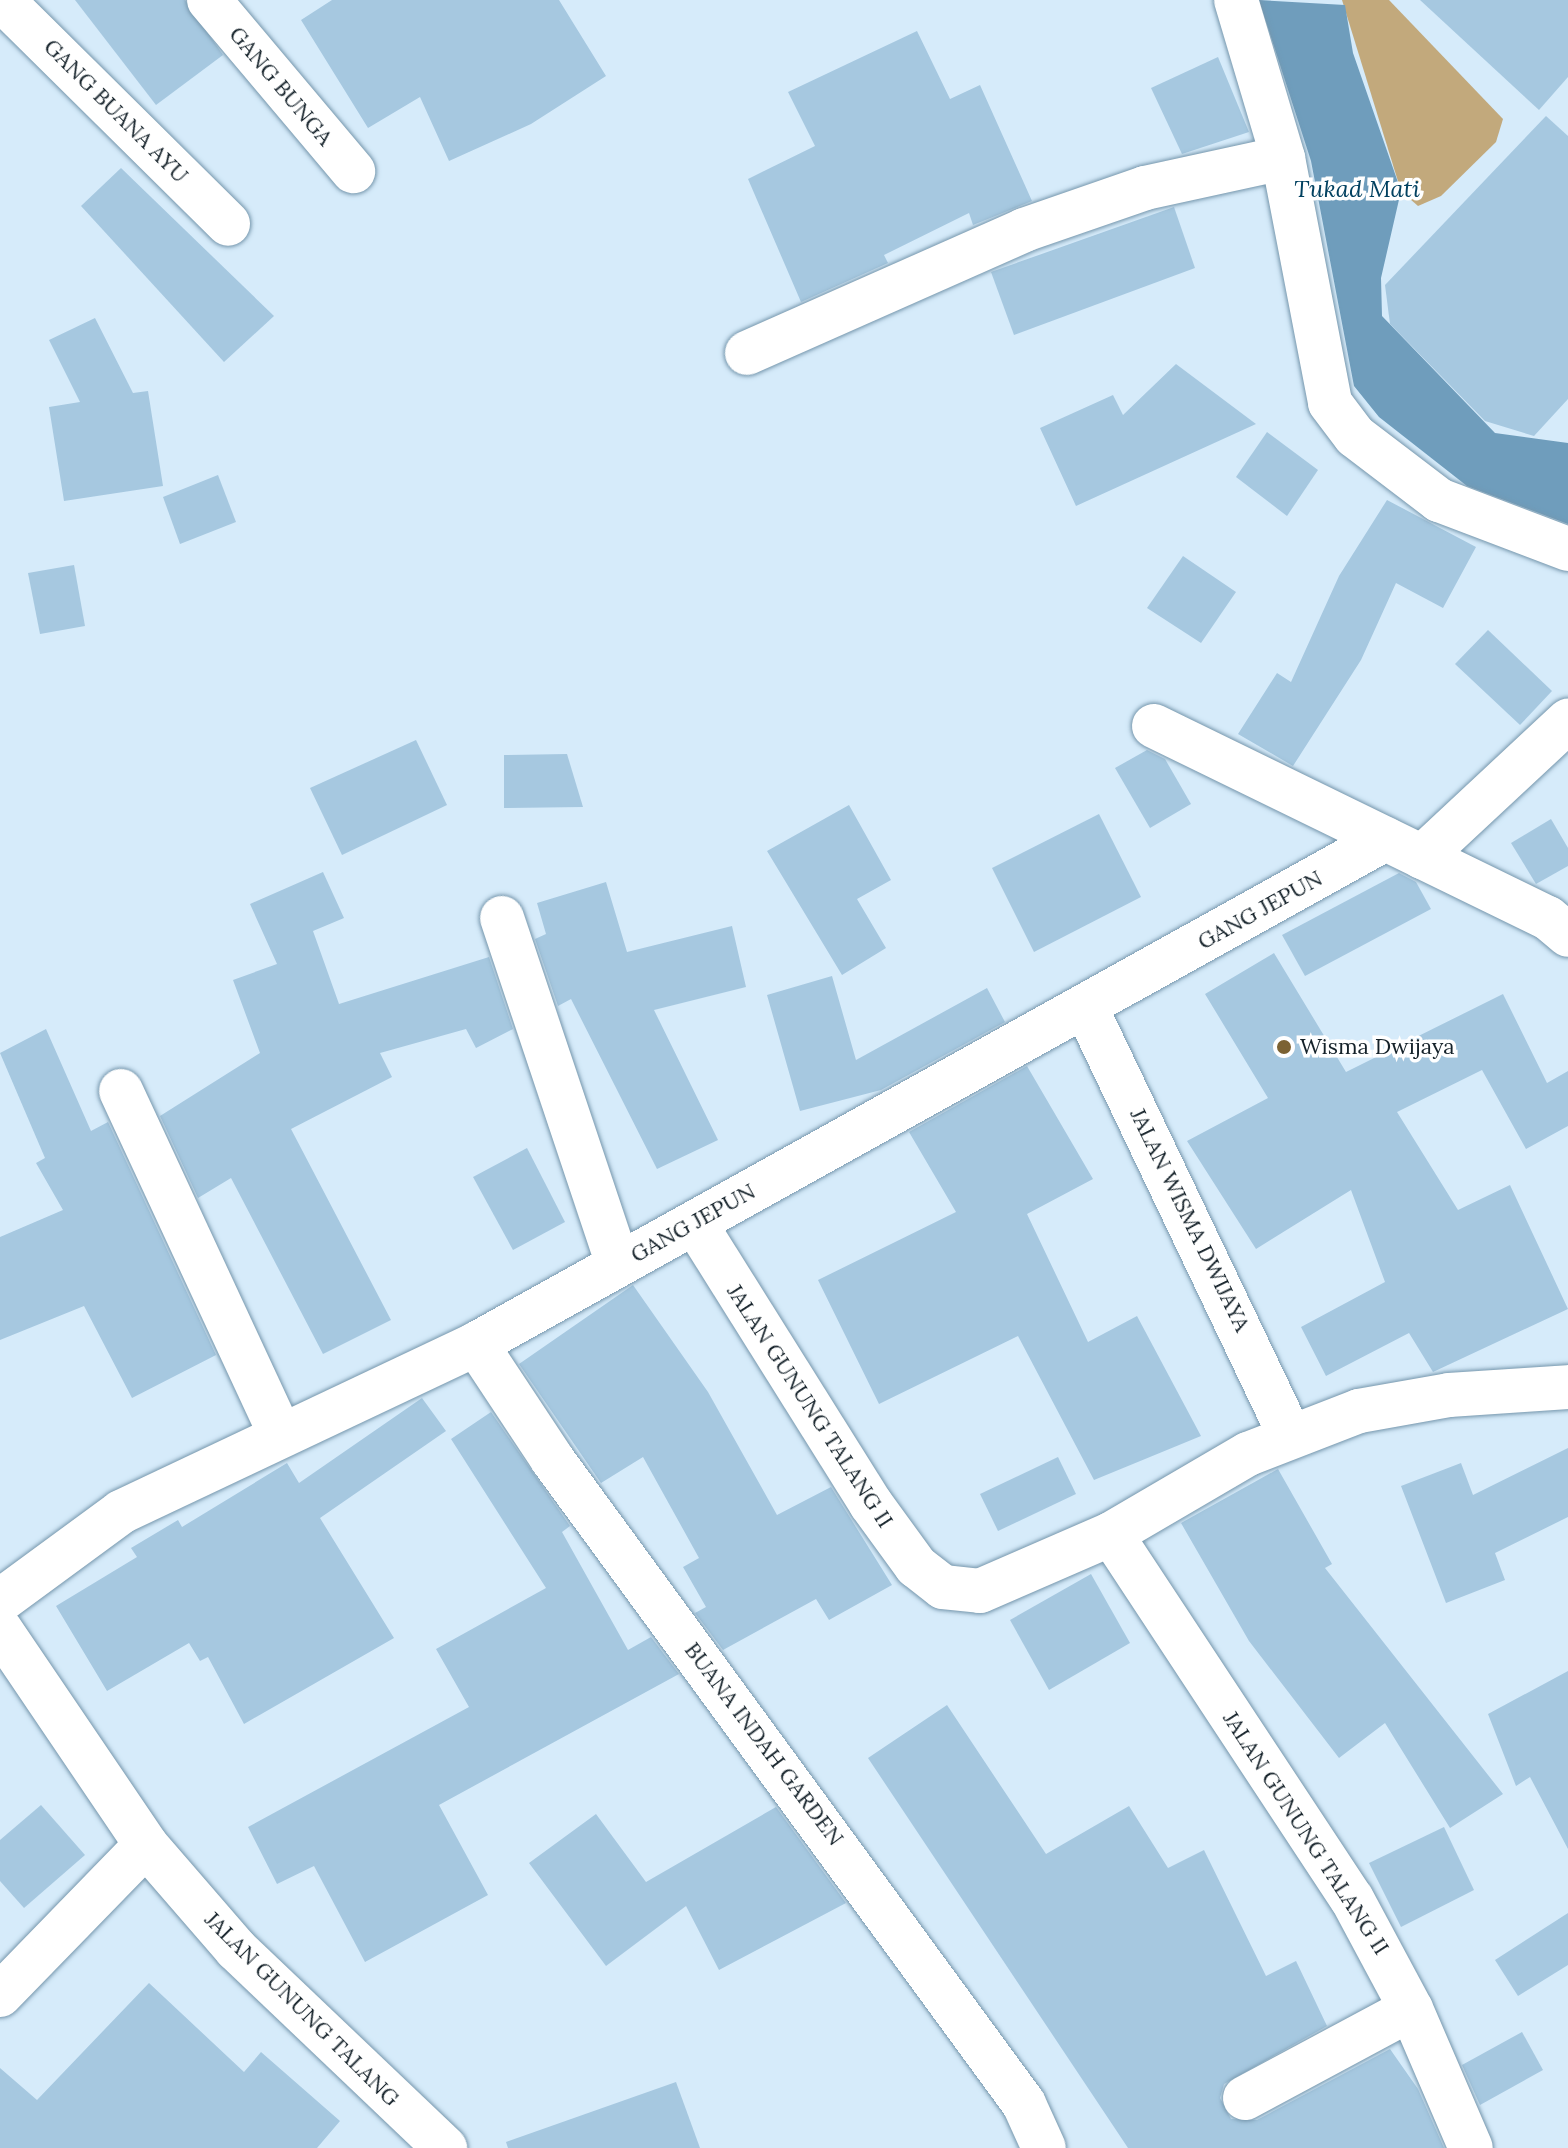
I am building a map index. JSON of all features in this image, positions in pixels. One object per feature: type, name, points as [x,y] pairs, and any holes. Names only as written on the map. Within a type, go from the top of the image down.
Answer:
[{"type":"street","name":"GANG BUANA AYU","points":[[2,0],[228,224]]},
{"type":"street","name":"GANG BUNGA","points":[[209,0],[353,171]]},
{"type":"street","points":[[1236,0],[1283,158],[1330,403],[1355,436],[1439,500],[1568,549]]},
{"type":"street","points":[[747,353],[1024,230],[1145,188],[1283,158]]},
{"type":"street","name":"GANG JEPUN","points":[[0,1601],[90,1530],[280,1433],[476,1344],[1086,1008],[1403,848],[1568,721]]},
{"type":"street","points":[[1154,726],[1548,918],[1568,935]]},
{"type":"street","points":[[502,918],[618,1264]]},
{"type":"street","name":"JALAN WISMA DWIJAYA","points":[[1086,1008],[1290,1435]]},
{"type":"street","points":[[121,1091],[280,1433]]},
{"type":"street","name":"JALAN GUNUNG TALANG II","points":[[696,1225],[871,1504],[916,1566],[943,1587],[980,1591],[1111,1534],[1290,1435],[1359,1411],[1449,1395],[1568,1387]]},
{"type":"street","name":"BUANA INDAH GARDEN","points":[[476,1344],[552,1459],[1024,2104],[1044,2148]]},
{"type":"street","name":"JALAN GUNUNG TALANG II","points":[[1111,1534],[1352,1899],[1411,2009],[1471,2148]]},
{"type":"street","name":"JALAN GUNUNG TALANG","points":[[0,1629],[146,1845],[236,1949],[425,2142]]},
{"type":"street","points":[[0,1995],[146,1845]]},
{"type":"street","points":[[1245,2098],[1411,2009]]},
{"type":"shaded area","points":[[1342,0],[1389,0],[1503,119],[1496,142],[1441,196],[1418,206],[1401,191]]},
{"type":"water","name":"Tukad Mati","points":[[1259,0],[1345,5],[1353,53],[1401,191],[1381,278],[1382,316],[1495,433],[1568,443],[1568,524],[1467,486],[1379,417],[1354,386],[1311,161]]},
{"type":"building","points":[[75,0],[185,0],[223,55],[156,105]]},
{"type":"building","points":[[332,0],[559,0],[606,76],[531,124],[449,161],[420,97],[368,128],[301,20]]},
{"type":"building","points":[[1420,0],[1568,0],[1568,77],[1539,110]]},
{"type":"building","points":[[917,31],[950,99],[980,85],[1032,201],[973,225],[969,213],[884,255],[888,263],[801,302],[748,179],[815,146],[788,92]]},
{"type":"building","points":[[1218,57],[1249,132],[1182,154],[1151,88]]},
{"type":"building","points":[[1546,116],[1568,136],[1568,399],[1534,436],[1485,421],[1390,324],[1385,285]]},
{"type":"building","points":[[121,168],[274,316],[224,362],[81,206]]},
{"type":"building","points":[[1174,207],[1195,268],[1014,335],[991,272]]},
{"type":"building","points":[[95,318],[133,393],[148,391],[163,486],[64,501],[49,407],[80,402],[49,340]]},
{"type":"building","points":[[1176,364],[1256,424],[1076,506],[1040,428],[1113,395],[1123,415]]},
{"type":"building","points":[[1267,432],[1318,470],[1287,516],[1236,477]]},
{"type":"building","points":[[218,475],[236,522],[180,544],[163,497]]},
{"type":"building","points":[[1387,500],[1476,547],[1443,608],[1396,583],[1361,660],[1293,766],[1238,734],[1277,673],[1291,682],[1339,576]]},
{"type":"building","points":[[1183,556],[1236,592],[1201,643],[1147,608]]},
{"type":"building","points":[[74,565],[85,626],[40,634],[28,573]]},
{"type":"building","points":[[1488,630],[1552,691],[1520,725],[1455,664]]},
{"type":"building","points":[[416,740],[447,805],[342,855],[310,788]]},
{"type":"building","points":[[1147,750],[1165,759],[1191,804],[1150,828],[1115,768]]},
{"type":"building","points":[[567,754],[583,807],[504,808],[504,755]]},
{"type":"building","points":[[849,805],[891,880],[857,899],[886,948],[842,975],[767,851]]},
{"type":"building","points":[[1099,814],[1141,897],[1034,952],[992,868]]},
{"type":"building","points":[[1551,819],[1568,848],[1568,866],[1536,884],[1511,843]]},
{"type":"building","points":[[323,872],[344,918],[313,931],[339,1004],[489,957],[513,1029],[476,1048],[466,1029],[380,1053],[392,1077],[291,1129],[391,1320],[323,1354],[231,1178],[198,1198],[160,1116],[260,1053],[233,980],[277,964],[250,904]]},
{"type":"building","points":[[1399,873],[1416,882],[1431,909],[1305,976],[1282,935]]},
{"type":"building","points":[[606,882],[627,952],[732,926],[746,987],[654,1010],[718,1140],[657,1169],[571,999],[558,1006],[535,939],[546,934],[537,903]]},
{"type":"building","points":[[1274,953],[1346,1072],[1503,994],[1547,1083],[1568,1071],[1568,1126],[1526,1149],[1482,1070],[1397,1112],[1458,1210],[1510,1185],[1568,1309],[1433,1372],[1409,1333],[1326,1376],[1301,1327],[1385,1282],[1351,1190],[1256,1249],[1187,1141],[1268,1098],[1205,994]]},
{"type":"building","points":[[832,976],[856,1060],[987,988],[1005,1022],[881,1090],[800,1111],[767,995]]},
{"type":"building","points":[[46,1029],[91,1131],[108,1122],[216,1355],[132,1398],[84,1306],[0,1340],[0,1237],[63,1210],[36,1163],[45,1158],[0,1053]]},
{"type":"building","points":[[1027,1066],[1093,1179],[1027,1214],[1088,1342],[1137,1316],[1201,1436],[1094,1480],[1018,1336],[879,1404],[818,1280],[956,1212],[909,1132]]},
{"type":"building","points":[[527,1148],[565,1222],[513,1250],[473,1177]]},
{"type":"building","points":[[633,1285],[708,1392],[777,1515],[831,1487],[892,1585],[829,1620],[816,1599],[723,1650],[695,1613],[706,1607],[683,1567],[699,1558],[643,1457],[601,1483],[519,1364]]},
{"type":"building","points":[[422,1398],[446,1431],[320,1518],[394,1638],[244,1724],[208,1657],[200,1661],[189,1643],[107,1691],[56,1606],[137,1557],[131,1548],[178,1520],[182,1527],[287,1463],[299,1483]]},
{"type":"building","points":[[491,1412],[570,1526],[562,1532],[628,1650],[651,1637],[679,1674],[439,1805],[488,1895],[365,1962],[314,1866],[277,1884],[248,1827],[469,1707],[436,1649],[546,1588],[451,1439]]},
{"type":"building","points":[[1568,1448],[1568,1517],[1495,1553],[1505,1580],[1446,1603],[1401,1486],[1461,1463],[1473,1495]]},
{"type":"building","points":[[1058,1457],[1076,1494],[998,1531],[980,1494]]},
{"type":"building","points":[[1278,1469],[1332,1564],[1325,1568],[1503,1794],[1450,1828],[1385,1723],[1339,1758],[1249,1641],[1181,1523]]},
{"type":"building","points":[[1091,1574],[1130,1643],[1049,1690],[1010,1620]]},
{"type":"building","points":[[1568,1671],[1568,1849],[1530,1777],[1516,1786],[1488,1714]]},
{"type":"building","points":[[947,1705],[1046,1854],[1129,1806],[1168,1868],[1204,1850],[1266,1976],[1296,1961],[1327,2026],[1224,2084],[1220,2098],[1231,2119],[1257,2120],[1390,2049],[1418,2089],[1444,2148],[1128,2148],[868,1758]]},
{"type":"building","points":[[41,1805],[85,1855],[24,1908],[0,1881],[0,1840]]},
{"type":"building","points":[[776,1807],[846,1903],[719,1970],[686,1906],[606,1966],[529,1863],[596,1814],[646,1882]]},
{"type":"building","points":[[1444,1827],[1474,1890],[1401,1927],[1369,1863]]},
{"type":"building","points":[[1568,1913],[1568,1965],[1518,1996],[1495,1960]]},
{"type":"building","points":[[149,1983],[244,2072],[261,2052],[340,2121],[317,2148],[0,2148],[0,2068],[37,2100]]},
{"type":"building","points":[[1522,2032],[1543,2070],[1480,2105],[1462,2065]]},
{"type":"building","points":[[676,2082],[700,2148],[508,2148],[506,2142]]},
{"type":"place","name":"Wisma Dwijaya","points":[[1284,1047]]}]
